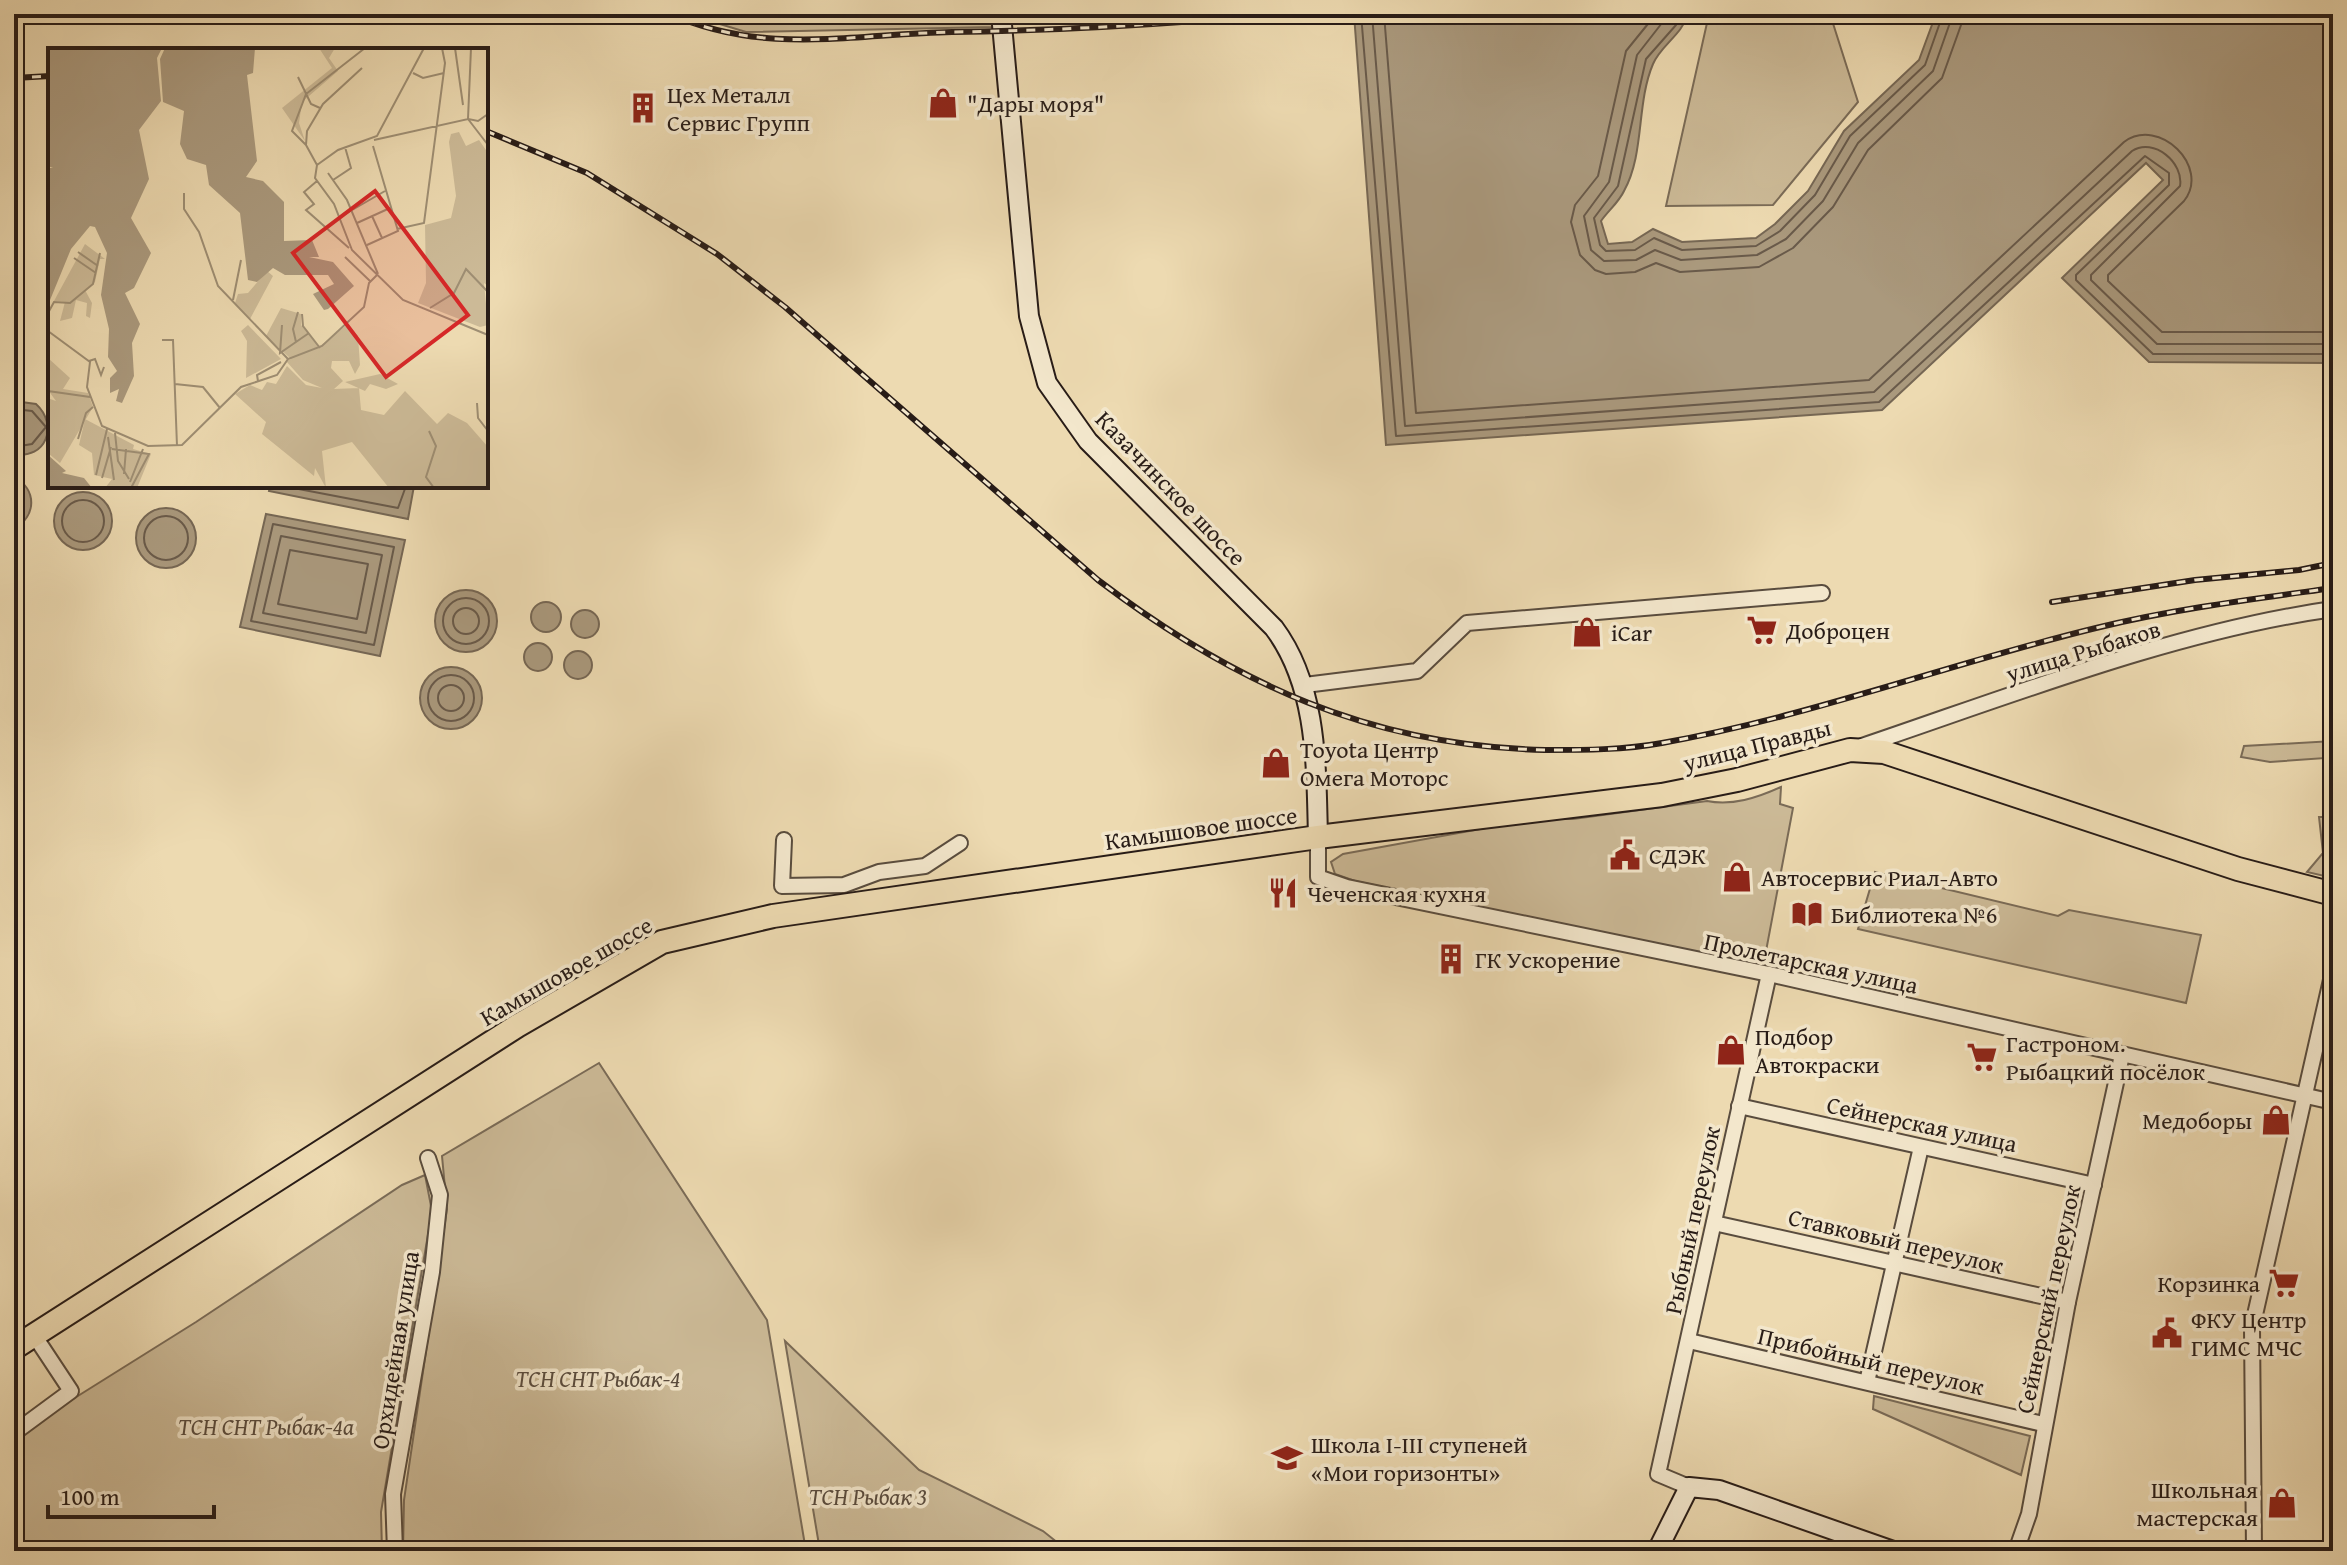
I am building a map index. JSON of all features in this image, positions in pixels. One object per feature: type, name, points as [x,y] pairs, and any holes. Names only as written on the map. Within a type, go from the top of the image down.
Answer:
[{"type":"main road","name":"Казачинское шоссе","points":[[1001,14],[1029,316],[1047,383],[1088,441],[1274,628],[1293,654],[1305,685],[1318,837]]},
{"type":"main road","name":"улица Правды","points":[[1318,837],[1662,795],[1737,780],[1850,750],[1884,752],[2238,869],[2333,894]]},
{"type":"main road","name":"Камышовое шоссе","points":[[14,1348],[517,1026],[662,942],[773,916],[1318,837]]},
{"type":"main road","points":[[1657,1551],[1689,1487],[1719,1490],[1893,1551]]},
{"type":"street","points":[[1305,685],[1417,671],[1467,623],[1822,593]]},
{"type":"street","name":"улица Рыбаков","points":[[1850,750],[2058,680],[2266,618],[2333,609]]},
{"type":"street","name":"Пролетарская улица","points":[[1318,837],[1318,877],[1347,887],[1769,974],[2333,1102]]},
{"type":"street","points":[[784,840],[782,886],[844,885],[879,872],[925,866],[960,843]]},
{"type":"street","points":[[2254,1551],[2252,1328],[2333,971]]},
{"type":"street","name":"Рыбный переулок","points":[[1689,1487],[1658,1474],[1769,974]]},
{"type":"street","name":"Сейнерский переулок","points":[[2016,1551],[2029,1514],[2043,1424],[2122,1055]]},
{"type":"street","name":"Сейнерская улица","points":[[1739,1106],[2094,1185]]},
{"type":"street","points":[[1867,1382],[1921,1147]]},
{"type":"street","name":"Орхидейная улица","points":[[395,1551],[393,1494],[432,1272],[440,1195],[428,1158]]},
{"type":"street","name":"Ставковый переулок","points":[[1714,1223],[2068,1302]]},
{"type":"street","points":[[14,1433],[71,1391],[34,1335]]},
{"type":"street","name":"Прибойный переулок","points":[[1689,1341],[2043,1424]]},
{"type":"green space","points":[[687,14],[992,14],[994,27],[746,32]]},
{"type":"green space","points":[[1709,14],[1830,14],[1858,102],[1773,205],[1666,206]]},
{"type":"green space","points":[[2333,741],[2333,878],[2307,872],[2323,853],[2319,817],[2331,817],[2325,758],[2270,762],[2241,757],[2244,746]]},
{"type":"green space","points":[[1781,787],[1780,804],[1793,808],[1763,967],[1355,881],[1335,874],[1331,862],[1343,854],[1536,819],[1573,819],[1707,801],[1735,802]]},
{"type":"green space","points":[[1875,872],[2058,916],[2069,910],[2201,935],[2186,1003],[1858,929]]},
{"type":"green space","name":"ТСН СНТ Рыбак-4","points":[[599,1063],[767,1320],[806,1551],[403,1551],[404,1500],[447,1209],[442,1156]]},
{"type":"green space","name":"ТСН СНТ Рыбак-4а","points":[[425,1175],[432,1211],[381,1512],[382,1551],[14,1551],[14,1436],[196,1322],[402,1185]]},
{"type":"green space","name":"ТСН Рыбак 3","points":[[785,1341],[919,1470],[1043,1531],[1068,1551],[820,1551]]},
{"type":"green space","points":[[1874,1396],[2030,1436],[2021,1475],[1873,1409]]},
{"type":"water","points":[[1354,14],[1688,14],[1653,64],[1644,95],[1631,176],[1622,195],[1601,221],[1608,244],[1632,242],[1653,229],[1682,242],[1756,238],[1808,191],[1844,131],[1919,60],[1936,14],[2333,14],[2333,358],[2329,363],[2149,362],[2062,278],[2163,180],[2146,163],[1882,410],[1386,445]]},
{"type":"water","points":[[14,401],[36,404],[47,422],[46,439],[34,452],[14,454]]},
{"type":"water","points":[[14,477],[27,488],[31,503],[27,517],[14,529]]},
{"type":"water","points":[[270,488],[414,488],[408,519],[269,491]]},
{"type":"water","points":[[83,492],[104,500],[112,521],[104,542],[83,550],[62,542],[54,521],[62,500]]},
{"type":"water","points":[[166,508],[187,517],[196,538],[187,559],[166,568],[145,559],[136,538],[145,517]]},
{"type":"water","points":[[266,514],[405,540],[380,656],[240,627]]},
{"type":"water","points":[[466,590],[478,592],[488,599],[495,609],[495,633],[488,643],[478,650],[466,652],[454,650],[444,643],[437,633],[435,621],[437,609],[444,599],[454,592]]},
{"type":"water","points":[[546,602],[557,606],[561,617],[557,628],[546,632],[535,628],[531,617],[535,606]]},
{"type":"water","points":[[585,610],[595,614],[599,624],[595,634],[585,638],[575,634],[571,624],[575,614]]},
{"type":"water","points":[[538,643],[548,647],[552,657],[548,667],[538,671],[528,667],[524,657],[528,647]]},
{"type":"water","points":[[578,651],[588,655],[592,665],[588,675],[578,679],[568,675],[564,665],[568,655]]},
{"type":"water","points":[[451,667],[473,676],[482,698],[473,720],[451,729],[429,720],[420,698],[429,676]]},
{"type":"railway","points":[[14,24],[32,14]]},
{"type":"railway","points":[[670,14],[740,35],[810,40],[1196,21]]},
{"type":"railway","points":[[14,78],[48,76]]},
{"type":"railway","points":[[488,132],[587,173],[717,254],[785,307],[1098,580],[1149,617],[1201,650],[1254,678],[1363,722],[1481,746],[1589,750],[1662,743],[1771,719],[2125,621],[2333,588]]},
{"type":"railway","points":[[2052,602],[2333,563]]},
{"type":"place","name":"\"Дары моря\"","points":[[943,103]]},
{"type":"place","name":"Цех Металл Сервис Групп","points":[[643,108]]},
{"type":"place","name":"Доброцен","points":[[1762,630]]},
{"type":"place","name":"iCar","points":[[1587,632]]},
{"type":"place","name":"Toyota Центр Омега Моторс","points":[[1276,763]]},
{"type":"place","name":"СДЭК","points":[[1625,855]]},
{"type":"place","name":"Автосервис Риал-Авто","points":[[1737,877]]},
{"type":"place","name":"Чеченская кухня","points":[[1283,893]]},
{"type":"place","name":"Библиотека №6","points":[[1807,914]]},
{"type":"place","name":"ГК Ускорение","points":[[1451,959]]},
{"type":"place","name":"Подбор Автокраски","points":[[1731,1050]]},
{"type":"place","name":"Гастроном. Рыбацкий посёлок","points":[[1982,1057]]},
{"type":"place","name":"Медоборы","points":[[2276,1120]]},
{"type":"place","name":"Корзинка","points":[[2284,1283]]},
{"type":"place","name":"ФКУ Центр ГИМС МЧС","points":[[2167,1333]]},
{"type":"place","name":"Школа I-III ступеней «Мои горизонты»","points":[[1287,1458]]},
{"type":"place","name":"Школьная мастерская","points":[[2282,1503]]}]
